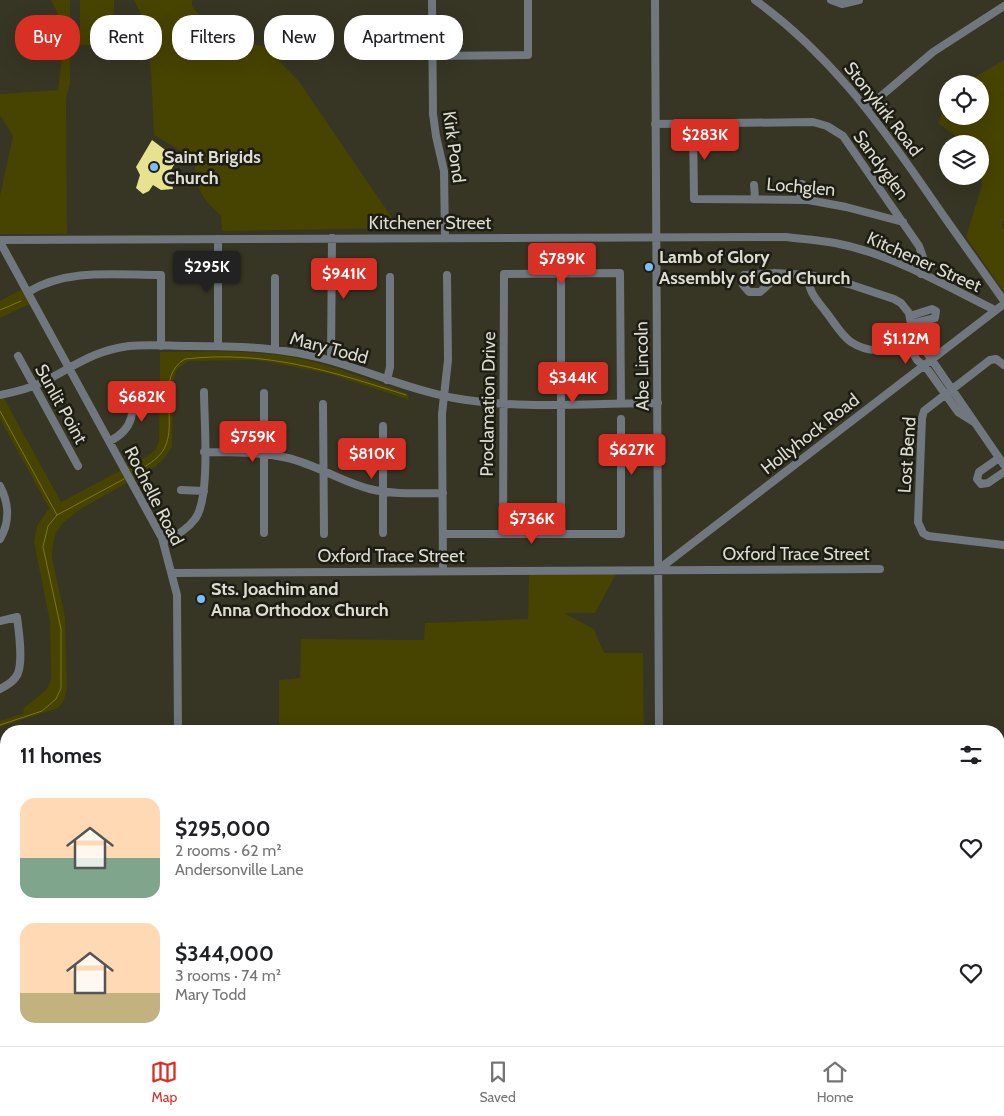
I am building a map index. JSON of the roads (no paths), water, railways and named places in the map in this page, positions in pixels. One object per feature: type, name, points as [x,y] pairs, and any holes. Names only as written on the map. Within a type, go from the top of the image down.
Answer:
[{"type":"street","name":"Kirk Pond","points":[[432,0],[432,15]]},
{"type":"street","points":[[463,56],[528,56],[528,0]]},
{"type":"street","name":"Abe Lincoln","points":[[654,0],[659,725]]},
{"type":"street","name":"Stonykirk Road","points":[[755,0],[810,45],[849,85],[892,140],[1004,303]]},
{"type":"street","points":[[830,0],[842,4],[859,0]]},
{"type":"street","points":[[867,108],[933,52],[1004,6]]},
{"type":"street","name":"Kirk Pond","points":[[432,60],[434,128],[445,180],[445,238]]},
{"type":"street","name":"Sandyglen","points":[[655,124],[808,122],[827,126],[843,136],[922,250],[921,274]]},
{"type":"street","name":"Lochglen","points":[[693,124],[694,199],[755,198],[800,200],[832,204],[903,222]]},
{"type":"street","points":[[800,200],[802,184]]},
{"type":"street","points":[[754,185],[755,198]]},
{"type":"street","name":"Kitchener Street","points":[[0,241],[769,236],[834,243],[875,254],[995,310]]},
{"type":"street","points":[[331,360],[332,238]]},
{"type":"street","points":[[218,239],[218,346]]},
{"type":"street","name":"Rochelle Road","points":[[0,241],[164,542],[177,595],[178,725]]},
{"type":"street","points":[[561,534],[561,274],[620,273],[621,403]]},
{"type":"street","points":[[774,273],[809,275],[849,284],[902,303],[910,320],[906,338],[917,360],[928,370],[962,416],[974,422]]},
{"type":"street","name":"Proclamation Drive","points":[[503,534],[504,274],[561,274]]},
{"type":"street","points":[[28,292],[51,281],[73,275],[161,275],[161,346]]},
{"type":"street","points":[[443,571],[442,414],[448,360],[447,275]]},
{"type":"street","points":[[809,275],[808,286],[810,292],[850,341],[860,347],[881,350],[896,346],[906,338]]},
{"type":"street","points":[[387,380],[390,367],[390,277]]},
{"type":"street","points":[[275,278],[275,349]]},
{"type":"street","name":"Hollyhock Road","points":[[658,570],[1004,303]]},
{"type":"street","points":[[932,309],[936,311],[935,318],[925,321],[910,320],[923,312],[932,309]]},
{"type":"street","points":[[923,312],[925,321]]},
{"type":"street","points":[[906,338],[924,349],[1002,462],[979,472],[977,479],[981,484],[988,483],[1004,472]]},
{"type":"street","points":[[911,350],[918,344]]},
{"type":"street","name":"Mary Todd","points":[[0,395],[34,386],[88,356],[114,348],[218,346],[275,349],[331,360],[387,380],[445,396],[503,403],[658,403]]},
{"type":"street","name":"Sunlit Point","points":[[18,356],[78,466]]},
{"type":"street","name":"Lost Bend","points":[[1004,364],[996,358],[990,360],[928,407],[922,418],[918,522],[921,530],[931,537],[1004,545]]},
{"type":"street","points":[[110,441],[122,435],[131,423],[132,395],[129,385]]},
{"type":"street","points":[[164,542],[186,529],[196,519],[202,506],[204,491],[204,392]]},
{"type":"street","points":[[264,393],[264,533]]},
{"type":"street","points":[[323,404],[324,534]]},
{"type":"street","points":[[443,534],[621,534],[621,419]]},
{"type":"street","points":[[383,426],[383,533]]},
{"type":"street","points":[[204,452],[264,454],[289,458],[323,469],[354,483],[383,491],[443,493]]},
{"type":"street","points":[[0,486],[7,506],[7,515],[6,528],[0,539]]},
{"type":"street","points":[[181,490],[204,491]]},
{"type":"street","name":"Oxford Trace Street","points":[[173,573],[880,570]]},
{"type":"street","points":[[0,621],[17,618],[19,632],[18,674],[9,684],[0,689]]},
{"type":"waterway","points":[[0,310],[21,301]]},
{"type":"waterway","points":[[134,473],[155,460],[164,449],[168,438],[171,377],[176,367],[185,359],[243,357],[270,360],[324,371],[406,395]]},
{"type":"waterway","points":[[0,411],[57,515]]},
{"type":"waterway","points":[[0,725],[42,711],[56,699],[61,688],[61,629],[43,547],[48,526],[57,515],[124,479]]},
{"type":"place","name":"Saint Brigids Church","points":[[154,167]]},
{"type":"place","name":"Lamb of Glory Assembly of God Church","points":[[649,267]]},
{"type":"place","name":"Sts. Joachim and Anna Orthodox Church","points":[[201,599]]}]
